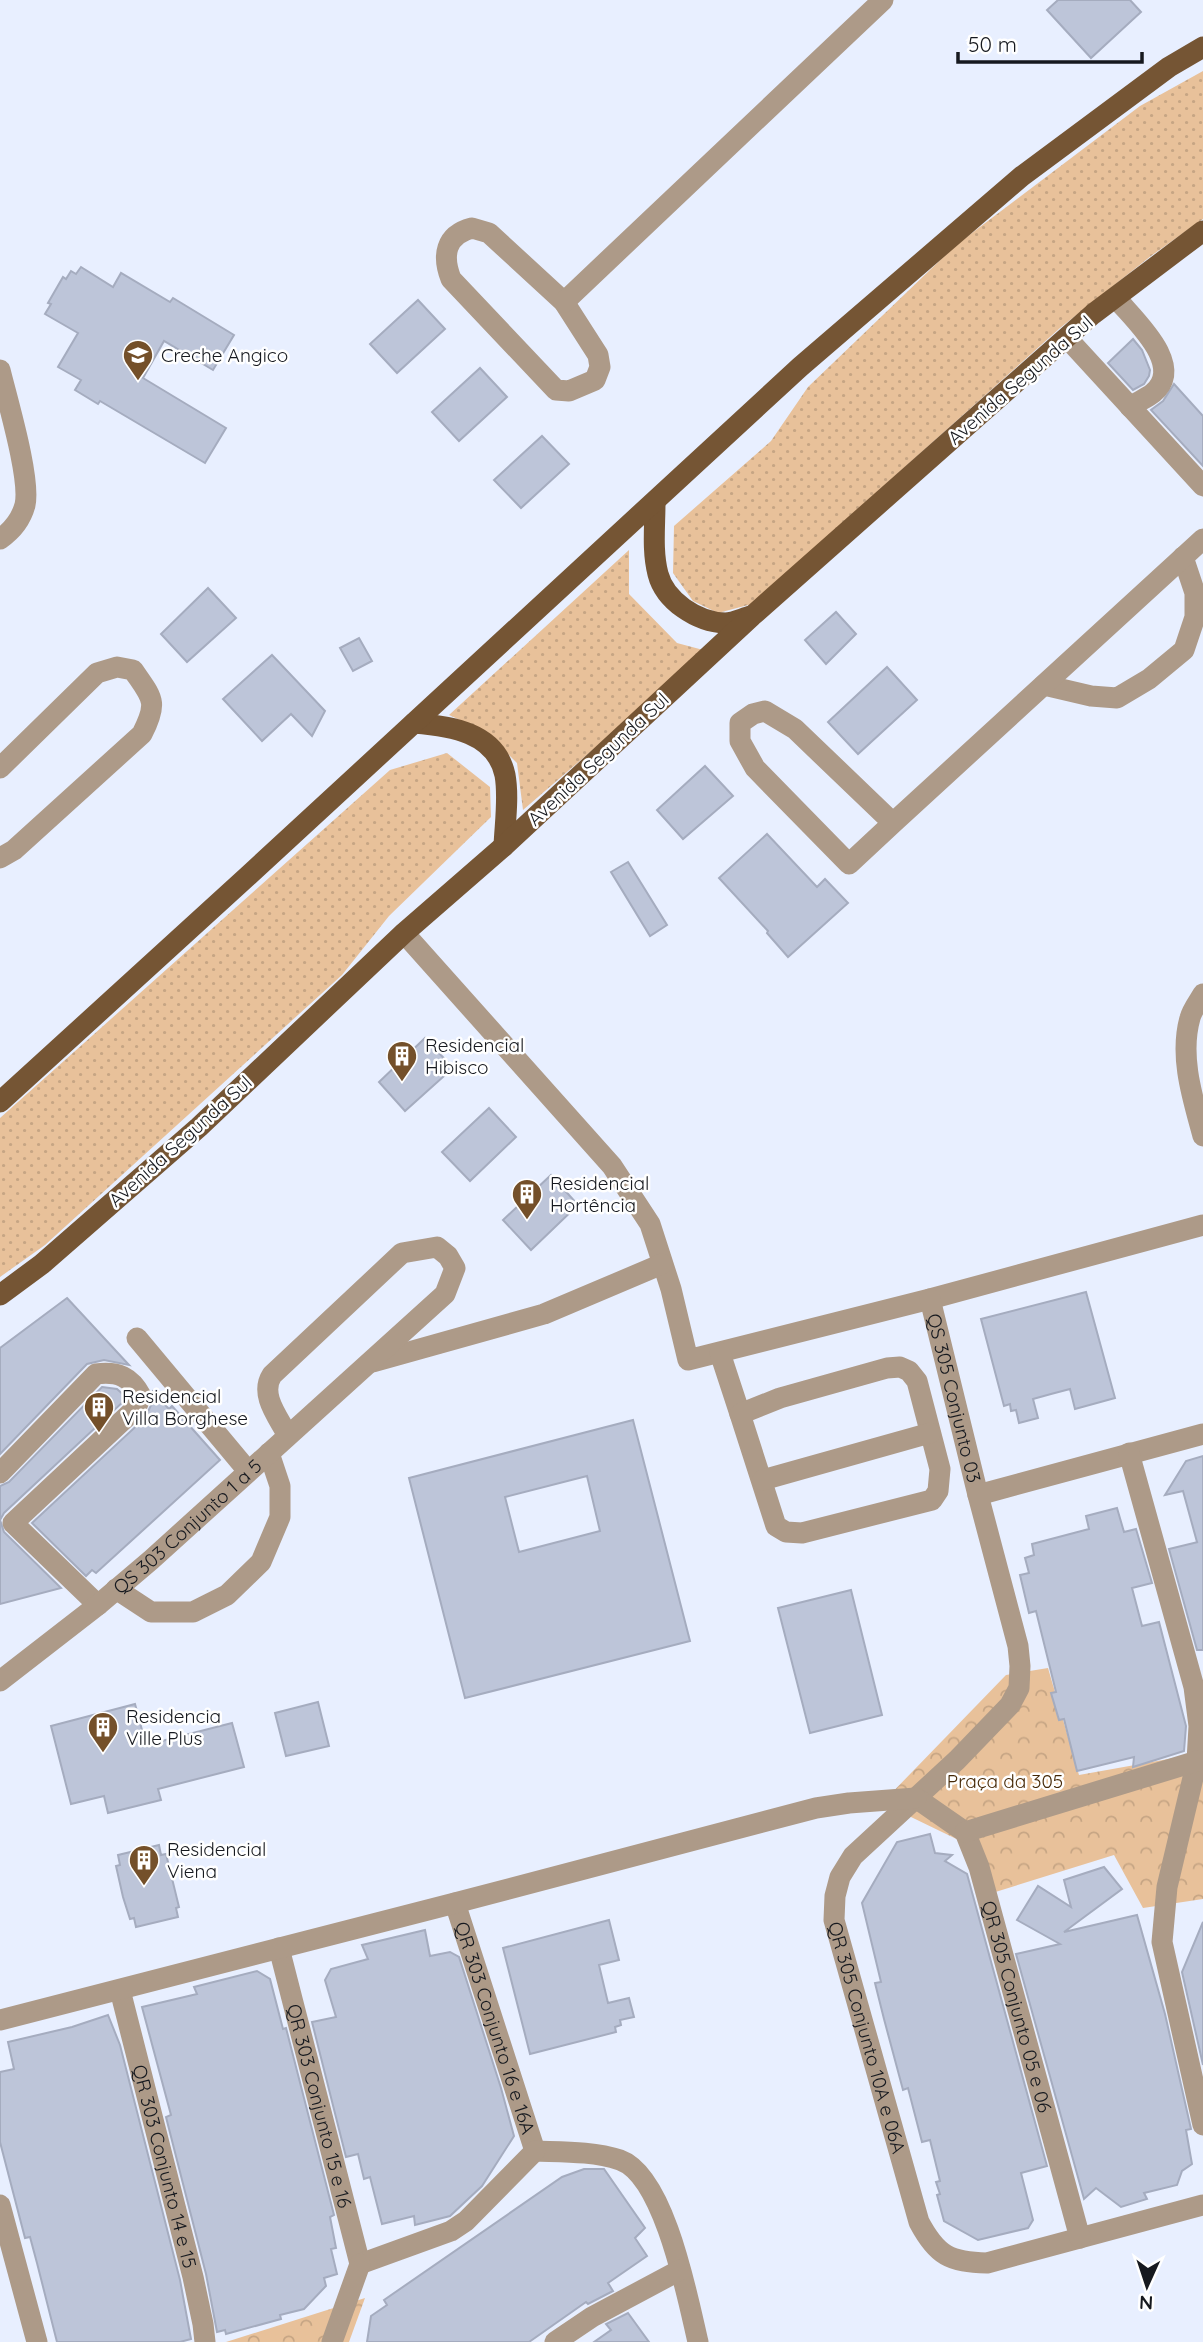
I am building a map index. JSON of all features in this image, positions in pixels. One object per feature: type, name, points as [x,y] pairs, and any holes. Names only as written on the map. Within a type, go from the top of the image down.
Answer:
[{"type":"main road","points":[[0,1102],[800,367],[1022,176],[1169,67],[1203,47]]},
{"type":"main road","name":"Avenida Segunda Sul","points":[[0,1295],[41,1264],[199,1127],[404,933],[505,846],[752,616],[1067,338],[1203,231]]},
{"type":"main road","points":[[655,503],[658,575],[669,597],[693,614],[725,623],[752,616]]},
{"type":"main road","points":[[414,723],[451,726],[476,736],[496,753],[505,775],[505,846]]},
{"type":"street","points":[[564,302],[883,0]]},
{"type":"street","points":[[464,230],[489,233],[564,302],[597,355],[600,367],[595,380],[569,391],[556,390],[451,279],[445,261],[449,242],[464,230]]},
{"type":"street","points":[[1116,298],[1160,352],[1166,366],[1164,377],[1155,392],[1130,407]]},
{"type":"street","points":[[1067,338],[1203,486]]},
{"type":"street","points":[[0,370],[25,478],[26,502],[20,519],[12,530],[0,539]]},
{"type":"street","points":[[894,823],[795,729],[765,711],[753,714],[740,723],[740,741],[755,768],[849,864],[894,823],[1044,685],[1184,557],[1203,539]]},
{"type":"street","points":[[1044,685],[1091,696],[1117,698],[1149,678],[1184,650],[1195,617],[1195,593],[1184,557]]},
{"type":"street","points":[[0,768],[97,673],[117,667],[133,670],[150,695],[153,713],[142,734],[14,850],[0,858]]},
{"type":"street","points":[[404,933],[612,1166],[650,1224],[671,1289],[688,1360],[930,1299],[1203,1225]]},
{"type":"street","points":[[1203,994],[1190,1017],[1187,1052],[1188,1079],[1203,1136]]},
{"type":"street","name":"QS 303 Conjunto 1 a 5","points":[[0,1681],[116,1590],[288,1436],[445,1294],[455,1268],[442,1250],[437,1247],[402,1253],[272,1375],[268,1381],[270,1401],[288,1436]]},
{"type":"street","points":[[368,1364],[544,1314],[662,1264]]},
{"type":"street","name":"QS 305 Conjunto 03","points":[[916,1798],[1010,1705],[1019,1688],[1020,1666],[1018,1646],[930,1299]]},
{"type":"street","points":[[137,1338],[248,1471]]},
{"type":"street","points":[[720,1353],[776,1526],[786,1532],[802,1533],[932,1500],[938,1491],[940,1469],[917,1381],[909,1371],[900,1367],[887,1368],[780,1398],[740,1414]]},
{"type":"street","points":[[0,1473],[96,1374],[111,1371],[125,1376],[135,1385],[141,1396],[136,1408],[6,1529],[98,1605]]},
{"type":"street","points":[[763,1480],[930,1433]]},
{"type":"street","points":[[978,1495],[1203,1434]]},
{"type":"street","points":[[116,1590],[151,1612],[193,1612],[227,1595],[261,1562],[280,1517],[280,1486],[269,1453]]},
{"type":"street","points":[[1129,1453],[1194,1687],[1199,1726],[1197,1761],[1167,1887],[1162,1942],[1203,2125]]},
{"type":"street","points":[[0,2020],[816,1808],[916,1798],[965,1832],[1197,1761]]},
{"type":"street","name":"QR 305 Conjunto 10A e 06A","points":[[916,1798],[853,1856],[840,1877],[835,1896],[834,1920],[919,2222],[930,2244],[947,2256],[965,2263],[987,2263],[1080,2238]]},
{"type":"street","name":"QR 305 Conjunto 05 e 06","points":[[965,1832],[990,1903],[1080,2238]]},
{"type":"street","name":"QR 303 Conjunto 16 e 16A","points":[[455,1903],[535,2151]]},
{"type":"street","name":"QR 303 Conjunto 15 e 16","points":[[279,1948],[360,2264]]},
{"type":"street","name":"QR 303 Conjunto 14 e 15","points":[[120,1990],[193,2277],[205,2342]]},
{"type":"street","points":[[332,2342],[360,2264],[451,2231],[466,2221],[535,2151],[581,2153],[622,2161],[641,2175],[653,2195],[678,2257],[698,2342]]},
{"type":"street","points":[[0,2205],[37,2342]]},
{"type":"street","points":[[1080,2238],[1203,2205]]},
{"type":"street","points":[[555,2342],[592,2317],[680,2270]]},
{"type":"green space","points":[[1203,71],[1203,219],[1060,328],[752,604],[718,613],[693,601],[673,573],[674,526],[771,441],[808,387],[956,245],[1140,106]]},
{"type":"green space","points":[[629,550],[629,594],[677,643],[707,651],[523,810],[517,763],[486,732],[449,715]]},
{"type":"green space","points":[[447,753],[490,787],[491,817],[389,916],[342,975],[45,1245],[0,1277],[0,1118],[390,770]]},
{"type":"green space","name":"Praça da 305","points":[[1048,1668],[1079,1775],[1202,1753],[1203,1706],[1203,1899],[1143,1908],[1114,1855],[989,1894],[973,1847],[882,1803],[1006,1675]]},
{"type":"green space","points":[[365,2298],[349,2342],[226,2342]]},
{"type":"building","points":[[1058,0],[1130,0],[1141,12],[1091,58],[1047,10]]},
{"type":"building","points":[[81,267],[113,287],[121,273],[170,302],[173,298],[234,335],[213,370],[164,341],[143,378],[226,428],[205,463],[100,401],[98,404],[75,390],[81,380],[58,367],[78,333],[45,314],[51,304],[48,303],[63,277],[66,279],[71,271],[76,274]]},
{"type":"building","points":[[418,300],[445,329],[397,373],[370,344]]},
{"type":"building","points":[[1133,339],[1142,350],[1150,370],[1144,384],[1133,390],[1108,363]]},
{"type":"building","points":[[480,368],[507,397],[459,441],[432,412]]},
{"type":"building","points":[[1174,384],[1203,416],[1203,466],[1151,410],[1163,401]]},
{"type":"building","points":[[542,436],[569,464],[521,508],[494,480]]},
{"type":"building","points":[[208,588],[236,618],[187,662],[161,634]]},
{"type":"building","points":[[836,612],[856,634],[826,664],[805,640]]},
{"type":"building","points":[[359,638],[372,661],[353,671],[340,648]]},
{"type":"building","points":[[272,655],[325,711],[312,736],[291,714],[262,741],[223,699]]},
{"type":"building","points":[[887,667],[917,700],[858,754],[828,722]]},
{"type":"building","points":[[705,766],[733,796],[683,839],[657,810]]},
{"type":"building","points":[[767,834],[817,887],[825,879],[848,903],[788,957],[719,878]]},
{"type":"building","points":[[628,862],[667,925],[650,936],[611,872]]},
{"type":"building","name":"Residencial Hibisco","points":[[425,1038],[453,1068],[405,1111],[379,1082]]},
{"type":"building","points":[[489,1108],[516,1137],[470,1181],[442,1152]]},
{"type":"building","name":"Residencial Hortência","points":[[551,1175],[578,1205],[531,1250],[503,1220]]},
{"type":"building","points":[[1086,1292],[1115,1398],[1075,1409],[1070,1389],[1033,1399],[1038,1418],[1019,1423],[1016,1410],[1011,1411],[1010,1404],[1004,1406],[981,1319]]},
{"type":"building","points":[[67,1298],[129,1365],[104,1360],[87,1364],[0,1454],[0,1348]]},
{"type":"building","points":[[102,1387],[117,1389],[126,1397],[4,1513],[0,1520],[0,1486],[9,1482]]},
{"type":"building","points":[[153,1392],[169,1409],[172,1406],[220,1460],[96,1573],[92,1570],[86,1576],[32,1523],[145,1418],[153,1401]]},
{"type":"building","points":[[633,1420],[690,1641],[465,1698],[409,1478]],"holes":[[[587,1476],[600,1531],[519,1552],[505,1497]]]},
{"type":"building","points":[[1203,1456],[1203,1650],[1197,1650],[1169,1549],[1198,1542],[1183,1491],[1165,1495],[1186,1461]]},
{"type":"building","points":[[1117,1508],[1124,1532],[1136,1529],[1152,1583],[1132,1588],[1142,1626],[1159,1622],[1186,1726],[1184,1751],[1133,1767],[1134,1757],[1077,1771],[1064,1719],[1059,1720],[1051,1693],[1056,1692],[1036,1611],[1029,1613],[1020,1575],[1029,1573],[1025,1558],[1034,1555],[1032,1544],[1089,1529],[1086,1516]]},
{"type":"building","points":[[0,1520],[4,1532],[61,1588],[0,1604]]},
{"type":"building","points":[[851,1590],[882,1715],[810,1733],[778,1608]]},
{"type":"building","points":[[318,1702],[329,1746],[286,1756],[275,1713]]},
{"type":"building","name":"Residencia Ville Plus","points":[[135,1704],[146,1745],[232,1723],[244,1767],[158,1789],[161,1800],[108,1813],[104,1796],[71,1804],[51,1726]]},
{"type":"building","points":[[930,1834],[935,1853],[952,1855],[945,1861],[967,1874],[1047,2166],[1021,2173],[1033,2220],[1028,2228],[978,2240],[944,2221],[937,2195],[940,2194],[936,2182],[940,2181],[930,2140],[922,2142],[908,2088],[903,2090],[884,2019],[875,1983],[881,1982],[862,1903],[897,1842]]},
{"type":"building","name":"Residencial Viena","points":[[159,1845],[161,1855],[166,1854],[179,1907],[176,1908],[178,1917],[136,1927],[134,1918],[130,1919],[123,1897],[116,1866],[120,1865],[118,1855]]},
{"type":"building","points":[[1104,1867],[1122,1889],[1064,1932],[1137,1915],[1165,2014],[1191,2129],[1186,2130],[1192,2164],[1182,2171],[1177,2185],[1144,2193],[1147,2199],[1121,2207],[1096,2188],[1084,2199],[1016,1954],[1060,1944],[1017,1920],[1038,1886],[1071,1907],[1064,1880]]},
{"type":"building","points":[[609,1920],[619,1960],[599,1965],[608,2003],[629,1998],[634,2017],[620,2020],[621,2025],[615,2027],[616,2032],[530,2054],[503,1948]]},
{"type":"building","points":[[1203,1922],[1203,2065],[1182,1972]]},
{"type":"building","points":[[425,1930],[430,1956],[450,1952],[459,1957],[514,2136],[482,2186],[450,2216],[415,2225],[414,2216],[382,2224],[370,2177],[364,2179],[358,2154],[346,2157],[312,2022],[336,2017],[325,1980],[331,1969],[368,1959],[362,1945]]},
{"type":"building","points":[[257,1971],[270,1979],[283,2029],[286,2028],[334,2215],[330,2217],[336,2248],[331,2249],[337,2274],[324,2278],[326,2286],[304,2309],[280,2315],[281,2319],[226,2334],[225,2330],[217,2332],[206,2274],[166,2117],[171,2115],[142,2007],[197,1994],[194,1987]]},
{"type":"building","points":[[108,2015],[120,2045],[180,2280],[191,2339],[180,2342],[57,2342],[30,2237],[25,2238],[0,2142],[0,2072],[14,2069],[8,2042],[72,2027]]},
{"type":"building","points":[[584,2169],[604,2169],[645,2228],[635,2238],[647,2256],[608,2283],[613,2291],[588,2304],[586,2302],[529,2342],[367,2342],[371,2316],[387,2305],[384,2300],[562,2177]]},
{"type":"building","points":[[628,2313],[649,2342],[594,2342],[611,2330],[606,2324]]},
{"type":"place","name":"Creche Angico","points":[[138,382]]},
{"type":"place","name":"Residencial Hibisco","points":[[402,1083]]},
{"type":"place","name":"Residencial Hortência","points":[[527,1221]]},
{"type":"place","name":"Residencial Villa Borghese","points":[[99,1434]]},
{"type":"place","name":"Residencia Ville Plus","points":[[103,1754]]},
{"type":"place","name":"Residencial Viena","points":[[144,1887]]}]
